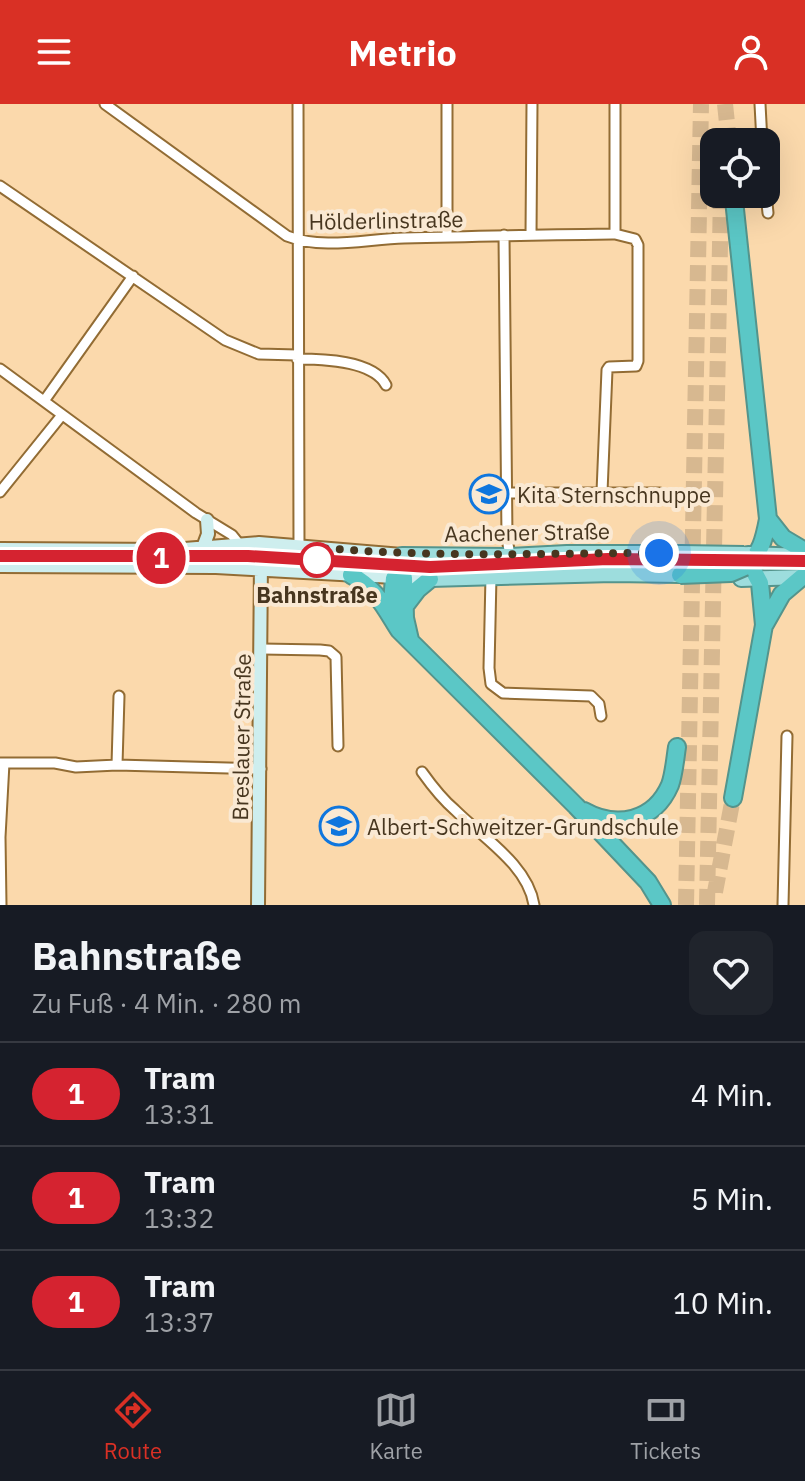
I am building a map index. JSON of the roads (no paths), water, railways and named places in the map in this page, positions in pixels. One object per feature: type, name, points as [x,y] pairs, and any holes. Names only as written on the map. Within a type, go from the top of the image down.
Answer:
[{"type":"highway","points":[[680,575],[731,573],[747,564],[768,519],[735,208]]},
{"type":"highway","points":[[768,519],[783,538],[805,553]]},
{"type":"highway","points":[[733,798],[764,625],[763,599],[747,564]]},
{"type":"highway","points":[[351,575],[398,609]]},
{"type":"highway","points":[[764,625],[782,594],[804,577]]},
{"type":"highway","points":[[399,578],[399,630],[576,806],[648,882],[662,905]]},
{"type":"highway","points":[[398,609],[430,579]]},
{"type":"highway","points":[[576,806],[612,822],[631,820],[650,812],[669,786],[677,747]]},
{"type":"main road","points":[[202,550],[206,543],[207,520]]},
{"type":"main road","name":"Aachener Straße","points":[[0,549],[202,550],[259,543],[402,555],[680,553],[701,554],[804,577]]},
{"type":"main road","points":[[240,545],[250,560],[263,570]]},
{"type":"main road","name":"Aachener Straße","points":[[263,570],[261,557],[265,552],[299,546]]},
{"type":"main road","name":"Aachener Straße","points":[[747,564],[805,553]]},
{"type":"main road","points":[[399,578],[402,555]]},
{"type":"main road","name":"Aachener Straße","points":[[0,566],[216,567],[430,579],[680,575]]},
{"type":"main road","name":"Breslauer Straße","points":[[258,905],[263,570]]},
{"type":"street","name":"Hölderlinstraße","points":[[105,104],[287,236],[298,240],[328,242],[615,234]]},
{"type":"street","points":[[298,104],[299,546]]},
{"type":"street","points":[[447,104],[447,237]]},
{"type":"street","points":[[531,235],[532,104]]},
{"type":"street","points":[[602,492],[607,370],[609,367],[636,366],[638,361],[638,245],[632,237],[615,234],[615,104]]},
{"type":"street","points":[[760,104],[761,128]]},
{"type":"street","points":[[0,186],[242,349],[259,354],[333,360],[373,371],[386,385]]},
{"type":"street","points":[[767,208],[768,213]]},
{"type":"street","points":[[504,235],[507,538],[510,556]]},
{"type":"street","points":[[44,401],[133,276]]},
{"type":"street","points":[[0,369],[232,535],[240,545]]},
{"type":"street","points":[[0,492],[62,415]]},
{"type":"street","points":[[507,493],[660,493]]},
{"type":"street","points":[[491,576],[491,684],[503,693],[591,696],[599,704],[601,716]]},
{"type":"street","points":[[262,649],[320,650],[329,651],[336,657],[338,746]]},
{"type":"street","points":[[117,765],[119,696]]},
{"type":"street","points":[[783,905],[787,736]]},
{"type":"street","points":[[1,905],[2,763],[261,769]]},
{"type":"street","points":[[422,772],[438,794],[516,870],[529,890],[534,905]]},
{"type":"tunnel","points":[[686,905],[701,104]]},
{"type":"tunnel","points":[[725,104],[728,128]]},
{"type":"tunnel","points":[[707,905],[721,208]]},
{"type":"tunnel","points":[[715,892],[733,798]]},
{"type":"tram line","name":"1","points":[[0,556],[248,556],[430,567],[608,559],[805,561]]},
{"type":"tram line","points":[[0,560],[250,560],[430,571],[608,563],[805,565]]},
{"type":"place","name":"Kita Sternschnuppe","points":[[489,494]]},
{"type":"place","name":"Bahnstraße","points":[[317,560]]},
{"type":"place","name":"Albert-Schweitzer-Grundschule","points":[[339,826]]}]
